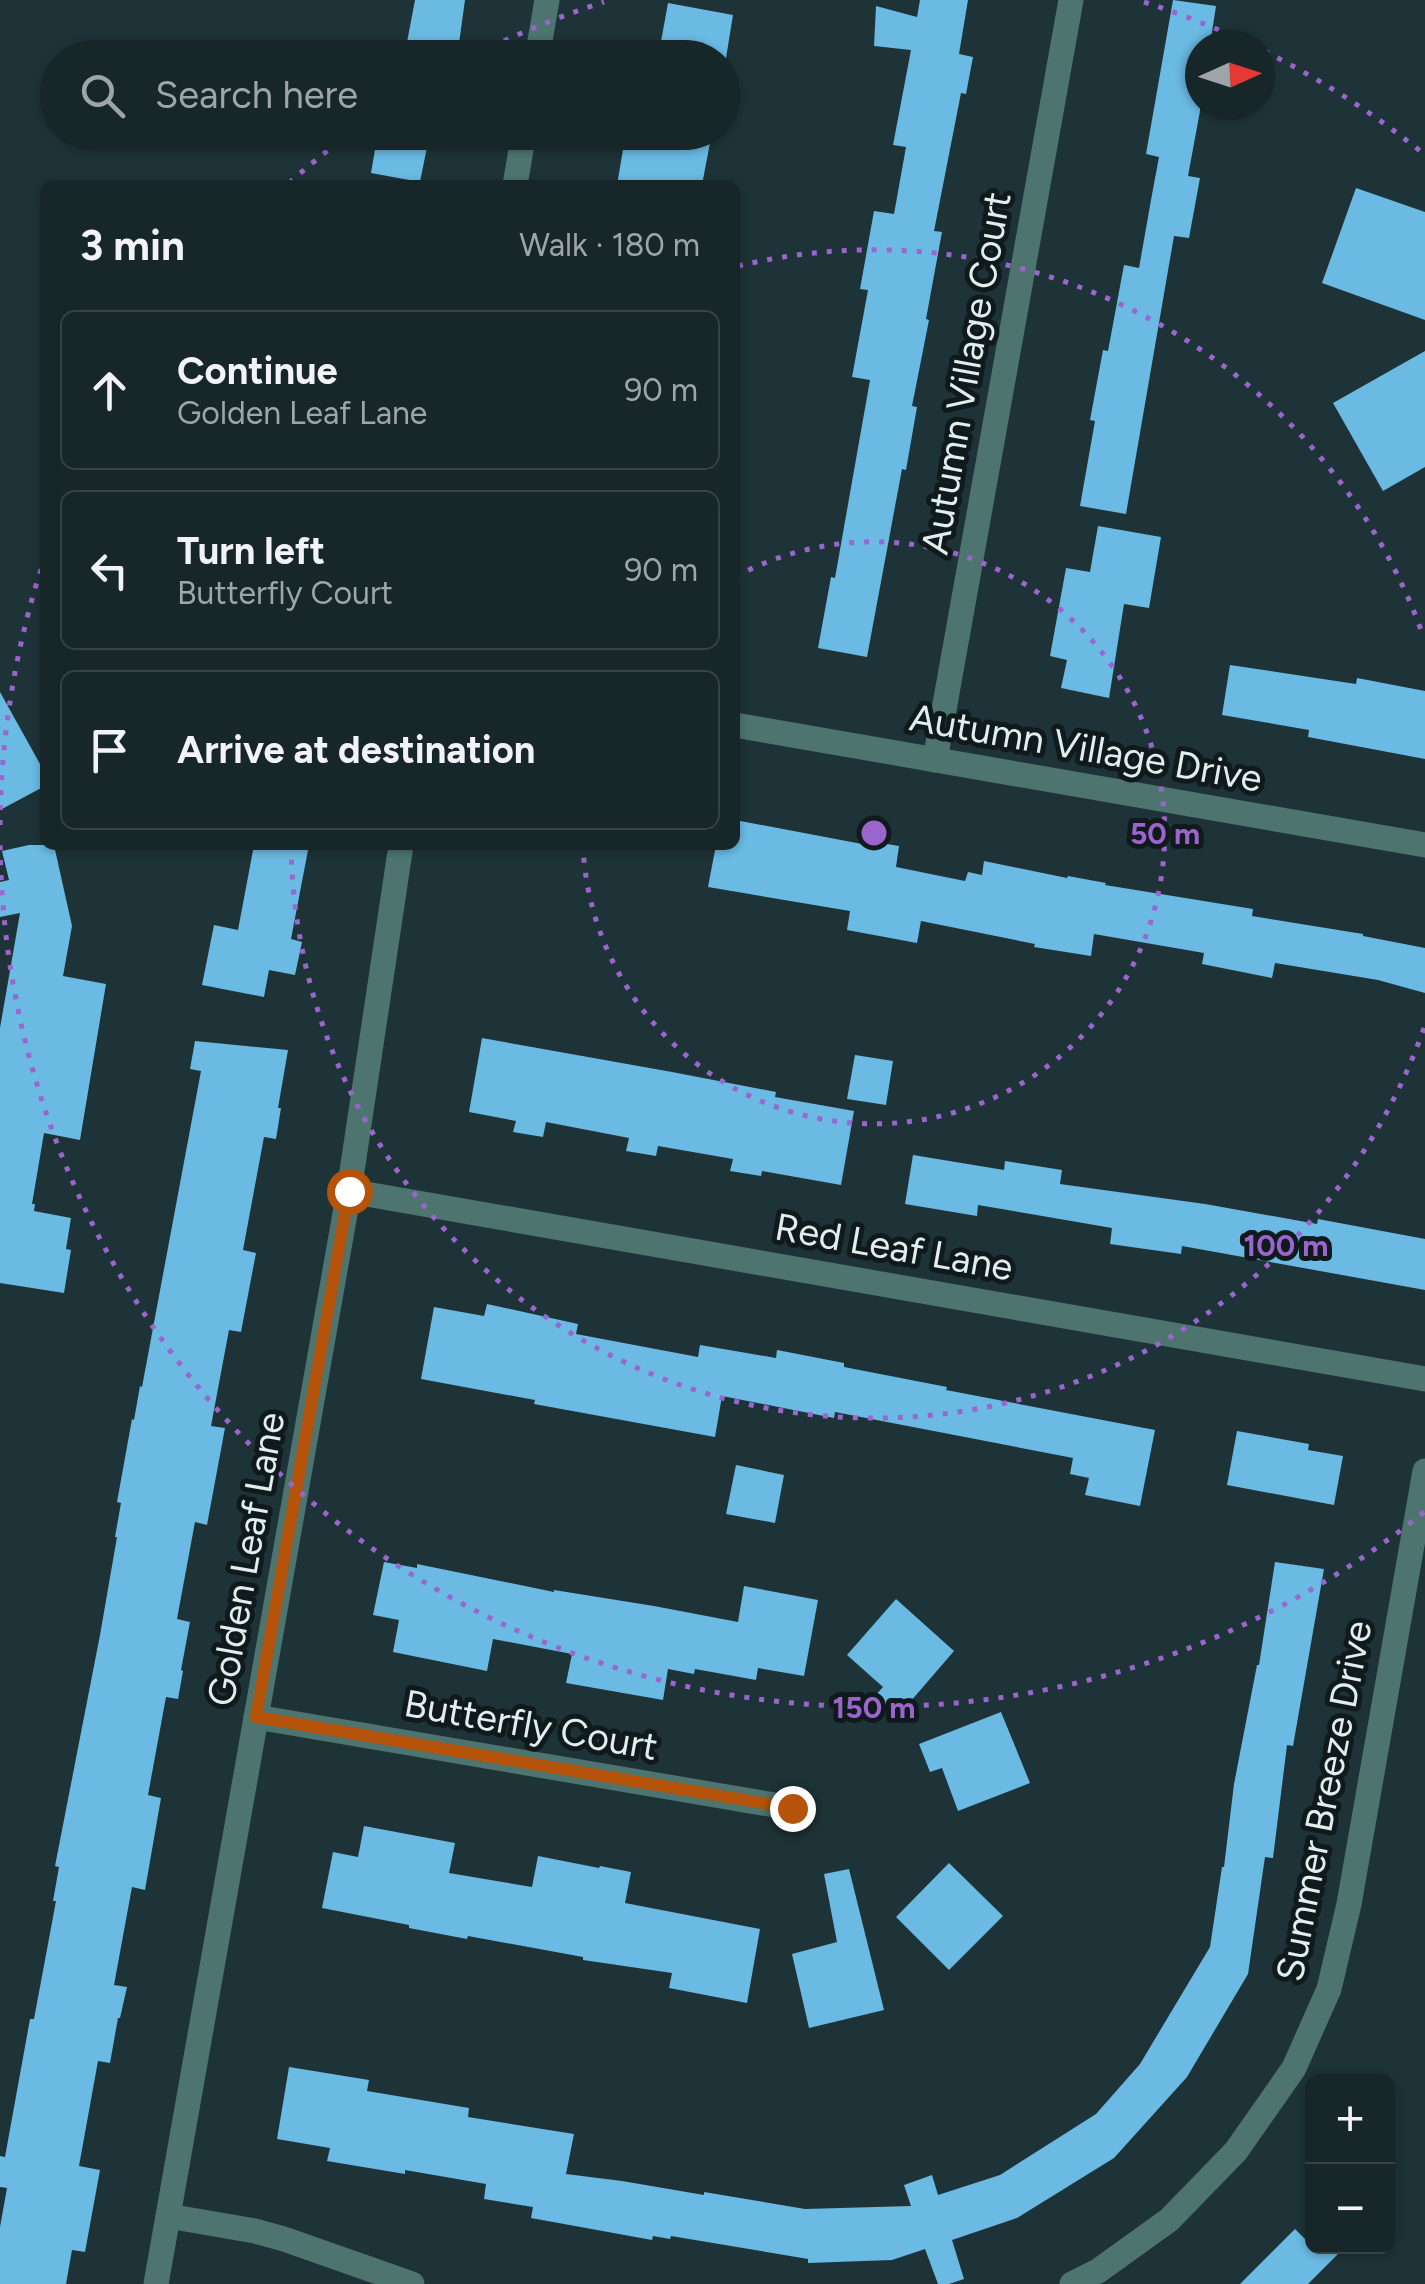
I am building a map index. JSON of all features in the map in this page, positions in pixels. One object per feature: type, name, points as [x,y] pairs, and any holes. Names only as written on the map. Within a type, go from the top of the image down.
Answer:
[{"type":"street","points":[[540,40],[546,0]]},
{"type":"street","name":"Autumn Village Court","points":[[935,760],[1071,0]]},
{"type":"street","points":[[516,180],[521,150]]},
{"type":"street","name":"Autumn Village Drive","points":[[740,727],[1425,845]]},
{"type":"street","name":"Golden Leaf Lane","points":[[156,2284],[349,1191],[400,850]]},
{"type":"street","name":"Red Leaf Lane","points":[[349,1191],[1425,1378]]},
{"type":"street","name":"Summer Breeze Drive","points":[[1072,2284],[1098,2272],[1169,2220],[1236,2152],[1294,2068],[1329,1989],[1349,1904],[1425,1471]]},
{"type":"street","name":"Butterfly Court","points":[[256,1717],[792,1808]]},
{"type":"street","points":[[168,2216],[255,2231],[412,2284]]},
{"type":"building","points":[[415,0],[465,0],[459,40],[407,40]]},
{"type":"building","points":[[920,0],[968,0],[959,54],[973,57],[966,94],[961,93],[934,231],[942,232],[912,406],[917,407],[867,657],[818,648],[831,577],[835,578],[870,380],[852,377],[868,290],[860,289],[874,211],[894,214],[906,147],[893,145],[911,50],[874,46],[876,6],[917,17]]},
{"type":"building","points":[[1173,0],[1216,6],[1212,30],[1185,30],[1185,120],[1198,120],[1188,176],[1200,178],[1189,238],[1174,236],[1126,514],[1080,506],[1095,421],[1090,420],[1124,265],[1139,268],[1159,157],[1146,154]]},
{"type":"building","points":[[668,3],[733,15],[729,40],[661,40]]},
{"type":"building","points":[[375,150],[426,150],[420,180],[371,173]]},
{"type":"building","points":[[623,150],[709,150],[703,180],[618,180]]},
{"type":"building","points":[[1356,188],[1425,212],[1425,320],[1322,283]]},
{"type":"building","points":[[1425,351],[1425,467],[1383,491],[1333,403]]},
{"type":"building","points":[[1098,526],[1161,537],[1149,608],[1124,604],[1109,698],[1061,688],[1067,660],[1050,656],[1066,568],[1090,572]]},
{"type":"building","points":[[1230,665],[1356,684],[1357,678],[1425,691],[1425,759],[1308,737],[1309,730],[1222,715]]},
{"type":"building","points":[[0,692],[40,764],[40,789],[0,810]]},
{"type":"building","points":[[740,821],[862,844],[863,840],[899,846],[896,867],[965,881],[968,872],[982,875],[984,861],[1253,909],[1252,916],[1425,948],[1425,993],[1378,980],[1275,963],[1272,978],[1202,964],[1204,953],[1094,934],[1091,956],[921,921],[917,943],[847,930],[850,911],[708,887],[715,850],[740,850]]},
{"type":"building","points":[[29,845],[55,850],[72,926],[63,976],[106,984],[80,1140],[44,1133],[32,1204],[34,1211],[71,1218],[64,1293],[0,1283],[0,1028],[20,913],[0,917],[0,882],[9,880],[2,851]]},
{"type":"building","points":[[253,850],[308,850],[291,939],[302,942],[295,975],[269,970],[264,997],[202,985],[214,925],[238,930]]},
{"type":"building","points":[[482,1038],[776,1092],[775,1097],[854,1111],[841,1185],[762,1171],[761,1176],[730,1171],[733,1159],[658,1146],[656,1156],[626,1151],[629,1138],[546,1122],[543,1137],[513,1132],[516,1121],[469,1112]]},
{"type":"building","points":[[195,1041],[288,1050],[281,1108],[276,1139],[264,1137],[243,1250],[256,1253],[241,1332],[229,1330],[211,1426],[225,1428],[207,1525],[195,1522],[177,1619],[190,1622],[178,1699],[166,1697],[148,1795],[161,1798],[145,1890],[132,1887],[114,1985],[127,1987],[110,2063],[98,2061],[79,2166],[100,2170],[85,2252],[72,2250],[66,2284],[0,2284],[0,2227],[7,2188],[0,2187],[0,2156],[5,2157],[56,1901],[59,1867],[55,1866],[117,1537],[121,1503],[117,1502],[201,1071],[190,1069]]},
{"type":"building","points":[[855,1055],[893,1061],[886,1105],[847,1099]]},
{"type":"building","points":[[913,1155],[1004,1170],[1005,1161],[1062,1170],[1060,1184],[1317,1224],[1318,1219],[1425,1239],[1425,1290],[1182,1246],[1181,1254],[1110,1244],[1112,1228],[978,1205],[977,1216],[905,1204]]},
{"type":"building","points":[[487,1304],[578,1324],[576,1334],[698,1357],[700,1345],[776,1358],[777,1350],[947,1387],[946,1390],[1155,1430],[1140,1506],[1085,1495],[1089,1478],[1070,1474],[1073,1458],[835,1412],[834,1418],[722,1396],[715,1437],[421,1379],[434,1307],[484,1316]]},
{"type":"building","points":[[1237,1431],[1309,1444],[1308,1450],[1343,1456],[1334,1505],[1227,1485]]},
{"type":"building","points":[[736,1465],[784,1475],[775,1523],[726,1514]]},
{"type":"building","points":[[384,1562],[417,1568],[417,1564],[554,1592],[738,1622],[744,1586],[818,1600],[804,1676],[758,1668],[756,1680],[695,1669],[694,1674],[668,1669],[663,1700],[566,1683],[572,1654],[493,1639],[487,1671],[393,1652],[399,1620],[373,1615]]},
{"type":"building","points":[[1275,1562],[1324,1569],[1293,1746],[1287,1745],[1273,1858],[1265,1857],[1248,1974],[1187,2077],[1114,2158],[1017,2218],[952,2240],[964,2279],[938,2284],[925,2249],[892,2260],[808,2263],[808,2259],[671,2236],[653,2236],[652,2240],[531,2218],[533,2207],[484,2199],[486,2184],[327,2161],[330,2148],[277,2139],[289,2067],[369,2080],[367,2091],[469,2108],[468,2117],[574,2134],[566,2174],[704,2195],[805,2209],[911,2206],[904,2185],[932,2175],[938,2195],[1000,2175],[1096,2114],[1140,2064],[1210,1947],[1234,1784]]},
{"type":"building","points":[[896,1599],[954,1651],[898,1716],[875,1696],[883,1687],[847,1655]]},
{"type":"building","points":[[1001,1712],[1030,1783],[958,1811],[942,1768],[930,1772],[919,1744]]},
{"type":"building","points":[[364,1826],[455,1843],[449,1873],[532,1887],[538,1856],[600,1866],[631,1872],[625,1903],[760,1929],[747,2003],[669,1988],[672,1973],[583,1960],[468,1936],[467,1939],[322,1908],[333,1852],[358,1857]]},
{"type":"building","points":[[949,1863],[1003,1916],[949,1970],[896,1917]]},
{"type":"building","points":[[849,1869],[884,2010],[809,2028],[792,1954],[837,1942],[824,1874]]},
{"type":"building","points":[[1295,2229],[1305,2239],[1305,2254],[1338,2254],[1308,2284],[1240,2284]]},
{"type":"route","points":[[349,1191],[256,1717],[792,1808]]}]
